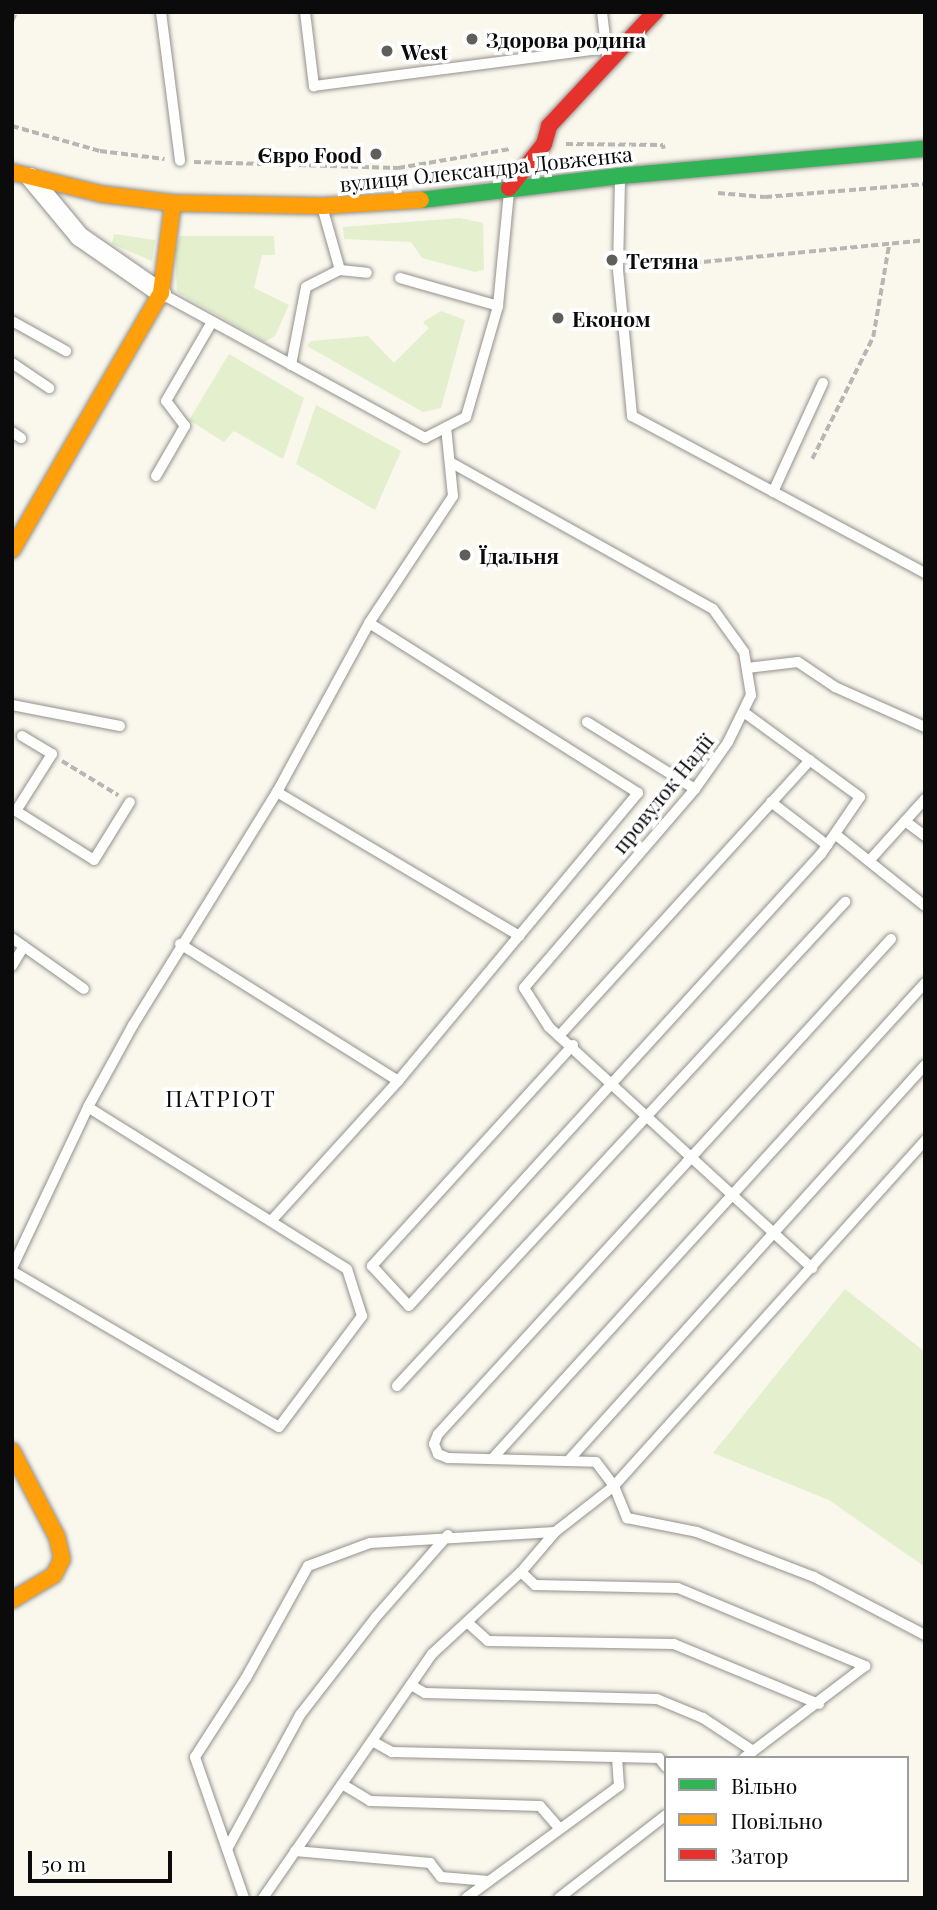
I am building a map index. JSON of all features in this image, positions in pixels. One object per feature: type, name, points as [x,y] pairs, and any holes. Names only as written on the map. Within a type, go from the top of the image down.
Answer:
[{"type":"main road","points":[[509,188],[544,144],[549,126],[607,55],[655,12]]},
{"type":"main road","name":"вулиця Олександра Довженка","points":[[21,175],[101,194],[173,203],[322,206],[925,149]]},
{"type":"main road","points":[[12,550],[160,293],[173,203]]},
{"type":"main road","points":[[12,1451],[57,1537],[62,1559],[54,1575],[12,1600]]},
{"type":"street","points":[[21,175],[79,236],[160,293]]},
{"type":"lane","points":[[161,12],[180,161]]},
{"type":"lane","points":[[305,12],[314,86],[607,55],[602,12]]},
{"type":"lane","points":[[620,176],[618,270],[632,416],[925,573]]},
{"type":"lane","points":[[160,293],[425,438],[466,417],[498,306],[509,188]]},
{"type":"lane","points":[[322,206],[340,270]]},
{"type":"lane","points":[[291,365],[306,287],[340,270],[367,273]]},
{"type":"lane","points":[[400,278],[498,306]]},
{"type":"lane","points":[[12,321],[66,351]]},
{"type":"lane","points":[[156,476],[185,426],[166,401],[212,322]]},
{"type":"lane","points":[[12,363],[49,387]]},
{"type":"lane","points":[[772,492],[823,383]]},
{"type":"lane","points":[[88,1107],[347,1269],[362,1317],[279,1427],[12,1269],[88,1107],[180,944],[277,792],[369,623],[453,496],[446,427]]},
{"type":"lane","name":"провулок Надії","points":[[450,462],[713,609],[744,652],[751,695],[746,713],[695,789],[524,988],[559,1037]]},
{"type":"lane","points":[[272,1220],[398,1081],[638,793],[369,623]]},
{"type":"lane","points":[[747,668],[798,662],[835,687],[925,727]]},
{"type":"lane","points":[[12,705],[120,726]]},
{"type":"lane","points":[[573,1045],[372,1266],[410,1306],[827,845],[860,797],[746,713]]},
{"type":"lane","points":[[587,722],[695,789]]},
{"type":"lane","points":[[23,736],[52,754],[16,811],[94,860],[130,802]]},
{"type":"lane","points":[[810,760],[559,1037],[573,1045],[612,1085],[812,1268]]},
{"type":"lane","points":[[277,792],[520,936]]},
{"type":"lane","points":[[869,862],[925,799]]},
{"type":"lane","points":[[771,802],[827,845]]},
{"type":"lane","points":[[905,821],[925,836]]},
{"type":"lane","points":[[835,834],[925,906]]},
{"type":"lane","points":[[397,1387],[845,902]]},
{"type":"lane","points":[[12,938],[84,989]]},
{"type":"lane","points":[[891,939],[435,1438],[435,1449],[443,1457],[596,1462],[614,1486],[627,1518],[697,1532],[814,1577],[925,1635]]},
{"type":"lane","points":[[180,944],[398,1081]]},
{"type":"lane","points":[[12,966],[24,946]]},
{"type":"lane","points":[[492,1459],[735,1195],[925,983]]},
{"type":"lane","points":[[568,1461],[925,1065]]},
{"type":"lane","points":[[263,1898],[432,1654],[522,1572],[555,1532],[614,1486],[925,1140]]},
{"type":"lane","points":[[244,1898],[195,1757],[246,1678],[309,1566],[370,1543],[448,1535],[555,1532]]},
{"type":"lane","points":[[227,1849],[300,1715],[376,1617],[448,1535]]},
{"type":"lane","points":[[411,1685],[425,1693],[657,1699],[703,1718],[748,1754],[819,1704],[865,1665],[678,1588],[535,1585],[522,1572]]},
{"type":"lane","points":[[467,1622],[488,1642],[674,1644],[819,1704]]},
{"type":"lane","points":[[372,1741],[392,1752],[659,1758],[664,1764]]},
{"type":"lane","points":[[466,1898],[619,1786],[617,1757]]},
{"type":"lane","points":[[342,1784],[370,1801],[540,1807],[560,1829]]},
{"type":"lane","points":[[559,1898],[664,1817]]},
{"type":"lane","points":[[295,1851],[430,1863],[441,1877],[489,1881]]},
{"type":"path","points":[[12,21],[16,12]]},
{"type":"path","points":[[12,126],[100,150],[180,161],[398,168],[544,144],[663,145],[665,172]]},
{"type":"path","points":[[711,193],[765,197],[925,184]]},
{"type":"path","points":[[618,270],[925,240]]},
{"type":"path","points":[[812,459],[873,337],[889,244]]},
{"type":"path","points":[[52,754],[130,802]]},
{"type":"green space","points":[[460,218],[483,223],[484,270],[475,272],[422,258],[411,242],[344,239],[343,227]]},
{"type":"green space","points":[[114,234],[155,240],[152,261],[112,244]]},
{"type":"green space","points":[[180,236],[274,236],[275,255],[262,255],[254,288],[289,305],[275,336],[265,342],[177,292],[175,248]]},
{"type":"green space","points":[[441,311],[465,320],[441,408],[423,412],[307,346],[311,341],[368,336],[394,363],[429,328],[423,322]]},
{"type":"green space","points":[[229,354],[304,398],[283,459],[234,431],[224,442],[189,420]]},
{"type":"green space","points":[[316,405],[401,451],[375,510],[296,464]]},
{"type":"green space","points":[[845,1289],[925,1352],[925,1567],[829,1500],[713,1453]]},
{"type":"traffic: fast","points":[[421,200],[620,176],[925,149]]},
{"type":"traffic: slow","points":[[12,172],[101,194],[173,203],[322,206],[421,200]]},
{"type":"traffic: slow","points":[[12,550],[161,293],[173,203]]},
{"type":"traffic: slow","points":[[12,1451],[57,1537],[62,1559],[54,1575],[12,1600]]},
{"type":"traffic: jam","points":[[509,188],[544,144],[549,126],[655,12]]},
{"type":"place","name":"Здорова родина","points":[[472,39]]},
{"type":"place","name":"West","points":[[387,51]]},
{"type":"place","name":"Євро Food","points":[[376,154]]},
{"type":"place","name":"Тетяна","points":[[612,260]]},
{"type":"place","name":"Економ","points":[[558,318]]},
{"type":"place","name":"Їдальня","points":[[465,555]]},
{"type":"district","name":"ПАТРІОТ","points":[[221,1098]]}]
